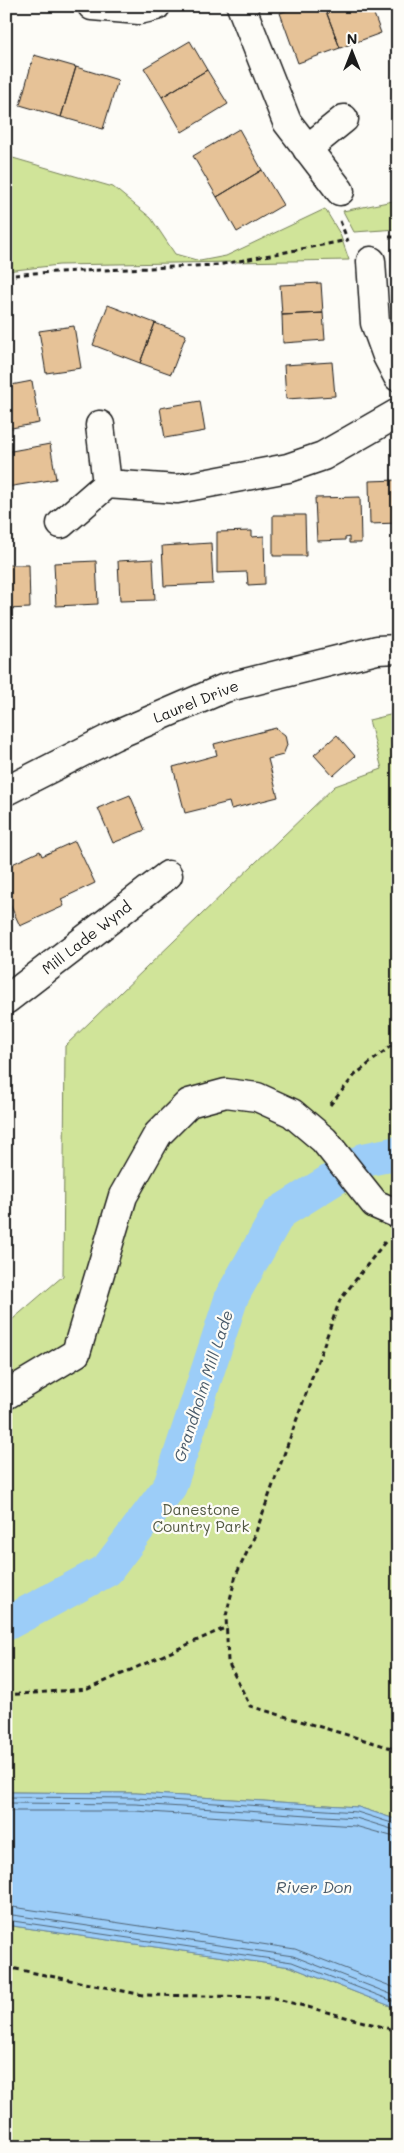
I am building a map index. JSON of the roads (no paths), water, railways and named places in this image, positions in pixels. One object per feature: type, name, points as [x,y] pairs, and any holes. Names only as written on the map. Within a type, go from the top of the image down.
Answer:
[{"type":"street","points":[[92,6],[139,10],[156,6]]},
{"type":"street","points":[[241,6],[287,122],[340,192]]},
{"type":"street","points":[[307,148],[344,119]]},
{"type":"street","points":[[369,246],[375,323],[387,356],[398,377]]},
{"type":"street","points":[[61,524],[107,484],[177,489],[288,468],[323,456],[398,413]]},
{"type":"street","points":[[100,425],[107,484]]},
{"type":"street","name":"Laurel Drive","points":[[6,791],[114,736],[226,688],[377,650],[398,649]]},
{"type":"street","name":"Mill Lade Wynd","points":[[6,1000],[168,875]]},
{"type":"street","points":[[6,1395],[76,1353],[123,1196],[158,1134],[189,1103],[226,1093],[257,1097],[292,1113],[317,1134],[386,1209]]},
{"type":"water","name":"River Don","points":[[6,1792],[136,1793],[358,1807],[398,1820],[398,2009],[291,1967],[6,1925]]},
{"type":"waterway","name":"Grandholm Mill Lade","points":[[6,1624],[107,1570],[170,1486],[232,1296],[279,1213],[364,1160],[398,1153]]},
{"type":"park label","name":"Danestone Country Park","points":[[201,1518]]}]
